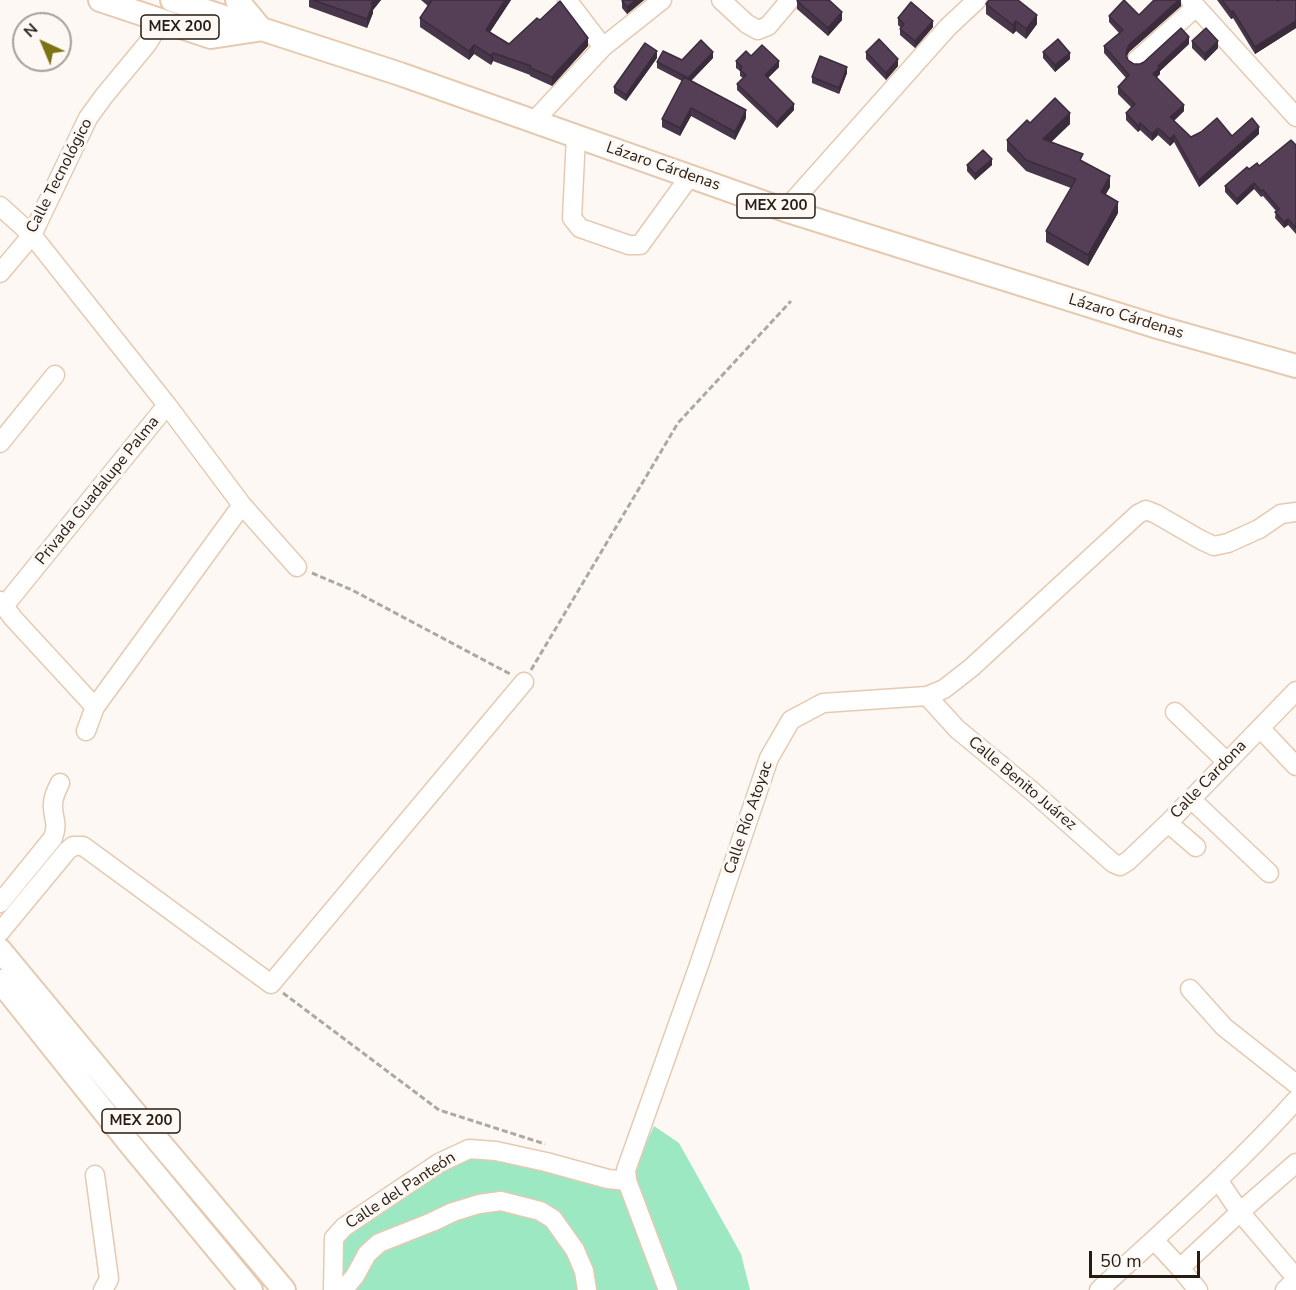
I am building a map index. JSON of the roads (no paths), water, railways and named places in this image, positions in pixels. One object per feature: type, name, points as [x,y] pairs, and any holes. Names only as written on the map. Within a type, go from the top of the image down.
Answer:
[{"type":"main road","name":"MEX 200","points":[[100,0],[211,37],[261,29]]},
{"type":"main road","name":"Lázaro Cárdenas","points":[[172,0],[400,74],[785,210],[1161,328],[1296,366]]},
{"type":"main road","name":"MEX 200","points":[[237,0],[261,29]]},
{"type":"main road","name":"MEX 200","points":[[0,950],[284,1290]]},
{"type":"main road","name":"MEX 200","points":[[0,981],[130,1144],[251,1290]]},
{"type":"street","points":[[567,0],[603,47]]},
{"type":"street","points":[[534,121],[603,47],[662,0]]},
{"type":"street","points":[[721,0],[747,24],[758,30],[768,26],[790,0]]},
{"type":"street","points":[[785,210],[948,27],[977,0]]},
{"type":"street","points":[[1137,60],[1193,4],[1296,117]]},
{"type":"street","name":"Calle Tecnológico","points":[[0,273],[32,235],[88,118],[147,44],[161,21]]},
{"type":"street","points":[[576,136],[572,218],[580,228],[619,242],[640,245],[690,176]]},
{"type":"street","name":"Privada Guadalupe Palma","points":[[0,206],[32,235],[167,405],[2,603],[95,707]]},
{"type":"street","points":[[0,443],[55,375]]},
{"type":"street","points":[[167,405],[242,505],[297,567]]},
{"type":"street","points":[[86,731],[95,707],[242,505]]},
{"type":"street","name":"Calle Río Atoyac","points":[[627,1181],[626,1170],[769,758],[791,720],[823,703],[927,696],[944,689],[971,668],[1138,514],[1146,510],[1214,546],[1228,543],[1259,529],[1281,514],[1296,512]]},
{"type":"street","points":[[0,932],[67,851],[73,846],[83,846],[271,984],[524,682]]},
{"type":"street","name":"Calle Cardona","points":[[1120,866],[1168,823],[1296,691]]},
{"type":"street","name":"Calle Benito Juárez","points":[[927,696],[957,729],[1032,791],[1113,863],[1120,866]]},
{"type":"street","points":[[1175,712],[1227,762]]},
{"type":"street","points":[[1260,728],[1296,766]]},
{"type":"street","points":[[0,903],[53,838],[57,826],[53,806],[60,783]]},
{"type":"street","points":[[1191,799],[1269,873]]},
{"type":"street","points":[[1168,823],[1196,847]]},
{"type":"street","points":[[1190,989],[1224,1027],[1296,1084]]},
{"type":"street","points":[[1100,1290],[1218,1180],[1296,1100]]},
{"type":"street","name":"Calle del Panteón","points":[[333,1290],[334,1238],[345,1227],[439,1163],[469,1149],[496,1151],[608,1179],[627,1181]]},
{"type":"street","points":[[1180,1268],[1296,1162]]},
{"type":"street","points":[[95,1175],[109,1279],[103,1290]]},
{"type":"street","points":[[1218,1180],[1240,1212],[1296,1279],[1285,1290]]},
{"type":"street","points":[[627,1181],[668,1290]]},
{"type":"street","points":[[343,1290],[355,1276],[367,1254],[379,1243],[479,1203],[501,1201],[540,1211],[553,1219],[575,1250],[584,1271],[587,1290]]},
{"type":"street","points":[[1154,1240],[1198,1290]]}]
